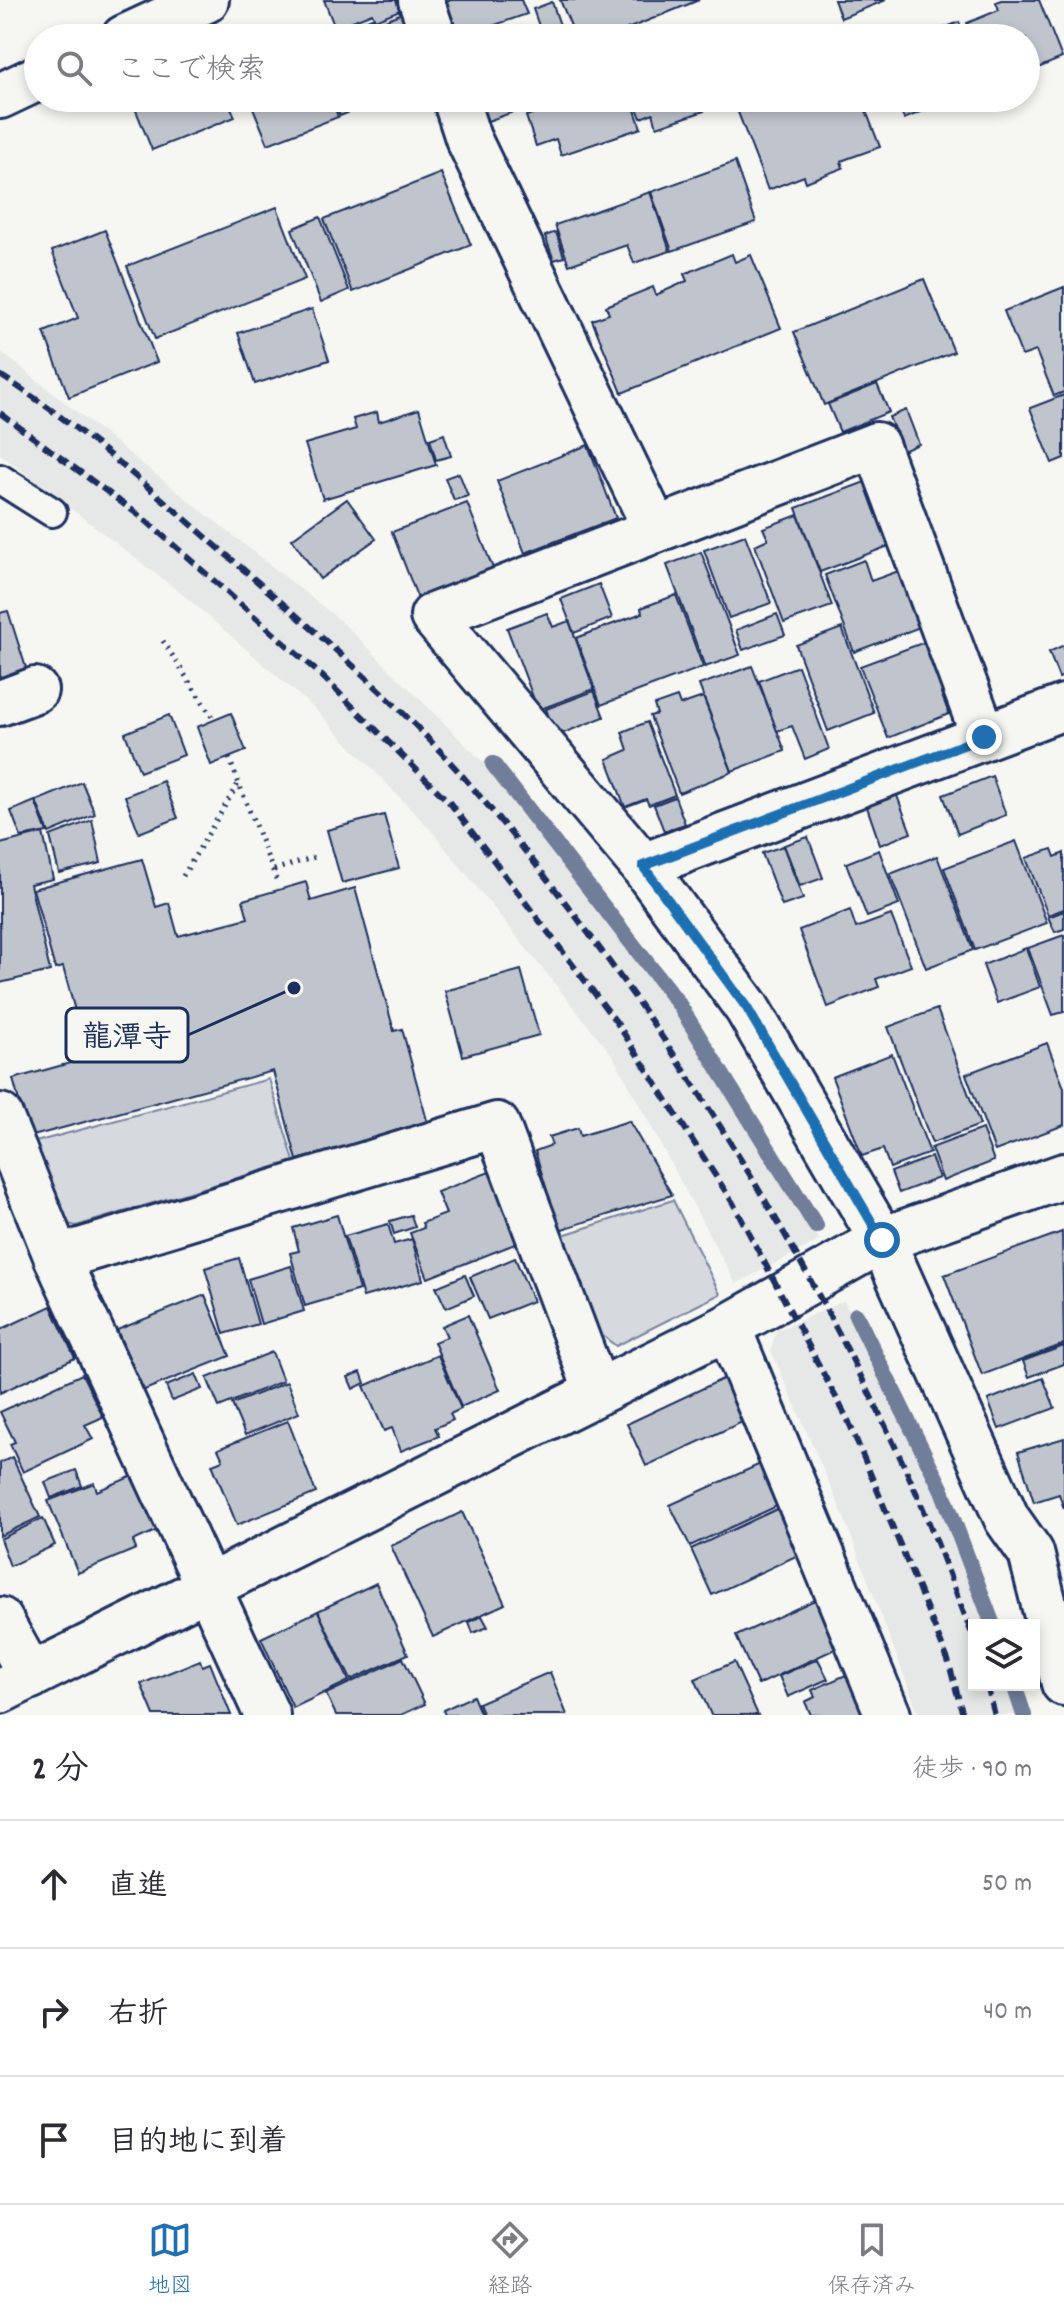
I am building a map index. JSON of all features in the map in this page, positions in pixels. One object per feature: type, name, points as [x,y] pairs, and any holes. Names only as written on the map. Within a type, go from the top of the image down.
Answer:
[{"type":"street","points":[[154,24],[206,0]]},
{"type":"street","points":[[421,0],[429,24]]},
{"type":"street","points":[[0,96],[24,85]]},
{"type":"street","points":[[460,112],[468,138],[656,530]]},
{"type":"street","points":[[984,737],[876,445],[433,616],[643,866],[747,1008],[882,1240],[1007,1519],[1047,1547],[1064,1683]]},
{"type":"street","points":[[643,866],[1064,707]]},
{"type":"street","points":[[0,1116],[57,1258],[267,1715]]},
{"type":"street","points":[[57,1258],[497,1125],[597,1392]]},
{"type":"street","points":[[0,1620],[15,1683],[728,1327],[882,1240],[1064,1176]]},
{"type":"street","points":[[728,1327],[888,1715]]},
{"type":"lane","points":[[0,479],[52,512]]},
{"type":"path","points":[[163,641],[214,720]]},
{"type":"path","points":[[229,758],[278,884]]},
{"type":"path","points":[[183,876],[239,784]]},
{"type":"path","points":[[274,870],[318,856]]},
{"type":"shaded area","points":[[0,351],[342,622],[489,768],[673,1007],[820,1240],[736,1284],[613,1056],[430,829],[315,709],[186,597],[0,454]]},
{"type":"shaded area","points":[[269,1079],[294,1161],[76,1226],[61,1222],[28,1144]]},
{"type":"shaded area","points":[[673,1200],[720,1294],[616,1346],[594,1329],[563,1235]]},
{"type":"shaded area","points":[[844,1301],[936,1492],[984,1619],[968,1619],[968,1691],[1009,1691],[1016,1715],[919,1715],[843,1515],[771,1350],[776,1331]]},
{"type":"building","points":[[324,0],[396,0],[400,10],[375,20],[372,13],[345,24],[333,24]]},
{"type":"building","points":[[442,0],[521,0],[527,14],[498,24],[451,24]]},
{"type":"building","points":[[560,0],[699,0],[640,24],[570,24]]},
{"type":"building","points":[[834,0],[886,0],[841,18]]},
{"type":"building","points":[[1039,0],[1062,58],[1040,67],[1040,24],[967,24],[999,10],[996,2]]},
{"type":"building","points":[[552,2],[560,24],[538,24],[533,9]]},
{"type":"building","points":[[402,13],[406,24],[375,24]]},
{"type":"building","points":[[372,18],[375,24],[356,24]]},
{"type":"building","points":[[137,112],[233,112],[235,117],[152,150]]},
{"type":"building","points":[[255,112],[336,112],[338,117],[268,144]]},
{"type":"building","points":[[482,112],[513,112],[485,122]]},
{"type":"building","points":[[538,112],[636,112],[641,128],[561,155],[556,139],[536,146],[526,116]]},
{"type":"building","points":[[639,112],[701,112],[657,127],[653,113],[641,118]]},
{"type":"building","points":[[738,112],[866,112],[880,147],[841,161],[843,168],[806,182],[804,176],[768,190]]},
{"type":"building","points":[[901,112],[921,112],[904,119]]},
{"type":"building","points":[[735,162],[756,222],[672,251],[651,192]]},
{"type":"building","points":[[441,173],[471,245],[353,292],[324,219]]},
{"type":"building","points":[[650,192],[670,251],[634,263],[627,245],[569,265],[555,225]]},
{"type":"building","points":[[277,207],[305,279],[155,339],[127,266]]},
{"type":"building","points":[[320,217],[349,290],[321,302],[292,229]]},
{"type":"building","points":[[105,230],[157,362],[69,397],[44,332],[78,318],[52,251]]},
{"type":"building","points":[[556,232],[564,257],[554,260],[545,236]]},
{"type":"building","points":[[732,254],[735,262],[751,255],[781,328],[622,393],[592,320],[609,314],[606,306],[653,287],[656,295],[687,281],[684,274]]},
{"type":"building","points":[[924,279],[954,352],[824,405],[794,332]]},
{"type":"building","points":[[1064,287],[1064,392],[1054,396],[1036,351],[1022,356],[1004,311]]},
{"type":"building","points":[[312,309],[329,360],[255,384],[238,333]]},
{"type":"building","points":[[877,384],[889,412],[840,432],[828,404]]},
{"type":"building","points":[[1064,395],[1064,458],[1052,463],[1030,408]]},
{"type":"building","points":[[419,409],[436,465],[323,499],[305,444],[356,429],[353,419],[377,412],[379,422]]},
{"type":"building","points":[[906,410],[919,444],[903,451],[889,417]]},
{"type":"building","points":[[444,434],[451,456],[436,460],[430,439]]},
{"type":"building","points":[[588,445],[616,518],[525,553],[497,481]]},
{"type":"building","points":[[459,473],[468,496],[454,500],[445,478]]},
{"type":"building","points":[[873,479],[897,543],[820,572],[796,508]]},
{"type":"building","points":[[347,499],[376,539],[320,579],[292,539]]},
{"type":"building","points":[[467,503],[494,571],[418,599],[392,532]]},
{"type":"building","points":[[798,515],[832,606],[784,623],[755,545],[768,539],[763,528]]},
{"type":"building","points":[[745,535],[771,603],[729,618],[704,550]]},
{"type":"building","points":[[701,552],[740,655],[705,667],[667,565]]},
{"type":"building","points":[[864,560],[871,581],[907,568],[928,624],[854,652],[825,575]]},
{"type":"building","points":[[599,584],[612,618],[574,633],[561,599]]},
{"type":"building","points":[[676,595],[703,667],[601,705],[576,638],[642,613],[641,608]]},
{"type":"building","points":[[8,611],[27,671],[0,679],[0,613]]},
{"type":"building","points":[[547,613],[553,627],[569,621],[594,689],[538,710],[507,628]]},
{"type":"building","points":[[777,614],[785,635],[743,650],[736,630]]},
{"type":"building","points":[[842,628],[874,713],[828,731],[796,645]]},
{"type":"building","points":[[933,639],[953,689],[941,693],[949,714],[888,738],[860,666]]},
{"type":"building","points":[[1064,645],[1064,676],[1059,678],[1049,652]]},
{"type":"building","points":[[752,666],[785,751],[732,771],[699,685]]},
{"type":"building","points":[[798,666],[829,749],[805,759],[792,726],[777,731],[759,681]]},
{"type":"building","points":[[594,691],[604,717],[556,736],[546,709]]},
{"type":"building","points":[[677,697],[680,705],[703,697],[732,772],[679,793],[650,716],[657,714],[654,705]]},
{"type":"building","points":[[231,713],[246,751],[211,765],[197,727]]},
{"type":"building","points":[[169,715],[184,755],[140,772],[125,733]]},
{"type":"building","points":[[647,722],[675,795],[649,805],[646,799],[625,807],[607,759],[628,750],[622,732]]},
{"type":"building","points":[[992,776],[1006,815],[958,834],[943,795]]},
{"type":"building","points":[[163,781],[178,818],[139,833],[125,796]]},
{"type":"building","points":[[82,782],[95,814],[49,833],[36,801]]},
{"type":"building","points":[[896,793],[911,833],[880,845],[866,804]]},
{"type":"building","points":[[675,797],[685,824],[664,831],[654,805]]},
{"type":"building","points":[[35,801],[47,832],[21,837],[11,811]]},
{"type":"building","points":[[384,815],[399,868],[342,883],[327,830]]},
{"type":"building","points":[[92,820],[101,863],[59,873],[50,836]]},
{"type":"building","points":[[43,833],[53,879],[30,884],[50,971],[0,983],[0,844]]},
{"type":"building","points":[[808,837],[823,878],[800,886],[784,845]]},
{"type":"building","points":[[1016,841],[1047,923],[975,950],[944,868]]},
{"type":"building","points":[[783,846],[803,899],[782,906],[762,853]]},
{"type":"building","points":[[1052,849],[1055,857],[1064,853],[1064,909],[1048,915],[1026,858]]},
{"type":"building","points":[[879,850],[899,905],[867,917],[846,863]]},
{"type":"building","points":[[937,856],[973,950],[926,968],[890,874]]},
{"type":"building","points":[[142,859],[156,907],[169,903],[178,936],[248,918],[243,900],[306,882],[311,901],[355,888],[394,1031],[402,1029],[428,1124],[297,1160],[273,1071],[29,1137],[13,1079],[88,1058],[63,967],[55,969],[33,889]]},
{"type":"building","points":[[850,910],[856,928],[891,915],[911,966],[876,979],[879,987],[828,1007],[799,930]]},
{"type":"building","points":[[1064,911],[1064,929],[1055,932],[1048,917]]},
{"type":"building","points":[[1064,935],[1064,1012],[1053,1015],[1028,948]]},
{"type":"building","points":[[1026,948],[1040,987],[997,1003],[983,965]]},
{"type":"building","points":[[521,970],[539,1035],[463,1056],[445,991]]},
{"type":"building","points":[[937,1009],[980,1125],[932,1143],[888,1027]]},
{"type":"building","points":[[1047,1043],[1064,1088],[1064,1125],[995,1151],[966,1074]]},
{"type":"building","points":[[892,1054],[930,1153],[890,1168],[883,1149],[862,1156],[832,1077]]},
{"type":"building","points":[[629,1121],[672,1195],[559,1230],[535,1151],[552,1145],[549,1137],[578,1128],[580,1136]]},
{"type":"building","points":[[982,1129],[994,1161],[943,1181],[931,1148]]},
{"type":"building","points":[[931,1157],[939,1178],[899,1193],[891,1172]]},
{"type":"building","points":[[492,1171],[520,1242],[428,1278],[410,1233],[424,1228],[422,1223],[446,1214],[437,1192]]},
{"type":"building","points":[[337,1215],[359,1290],[305,1306],[290,1253],[299,1251],[293,1228]]},
{"type":"building","points":[[411,1215],[415,1227],[394,1234],[390,1221]]},
{"type":"building","points":[[388,1224],[394,1244],[412,1239],[423,1280],[363,1297],[345,1236]]},
{"type":"building","points":[[1062,1232],[1064,1344],[982,1375],[944,1275]]},
{"type":"building","points":[[239,1258],[258,1324],[224,1334],[205,1268]]},
{"type":"building","points":[[515,1258],[533,1301],[488,1319],[470,1277]]},
{"type":"building","points":[[291,1266],[304,1311],[261,1324],[248,1279]]},
{"type":"building","points":[[465,1275],[474,1296],[446,1308],[436,1287]]},
{"type":"building","points":[[205,1295],[230,1356],[142,1391],[117,1330]]},
{"type":"building","points":[[51,1306],[75,1358],[0,1393],[0,1330]]},
{"type":"building","points":[[468,1315],[500,1390],[461,1407],[434,1342],[447,1337],[442,1326]]},
{"type":"building","points":[[1064,1346],[1064,1364],[1029,1377],[1023,1361]]},
{"type":"building","points":[[272,1352],[283,1381],[219,1407],[207,1378]]},
{"type":"building","points":[[438,1355],[461,1409],[450,1414],[453,1420],[435,1428],[439,1436],[401,1451],[392,1428],[384,1431],[364,1386]]},
{"type":"building","points":[[361,1372],[365,1383],[353,1389],[348,1377]]},
{"type":"building","points":[[82,1374],[103,1417],[85,1425],[93,1439],[23,1472],[10,1444],[15,1442],[0,1412]]},
{"type":"building","points":[[196,1374],[202,1389],[172,1401],[166,1386]]},
{"type":"building","points":[[731,1375],[751,1418],[646,1466],[627,1424]]},
{"type":"building","points":[[1043,1378],[1055,1408],[999,1429],[988,1400]]},
{"type":"building","points":[[287,1382],[299,1413],[245,1435],[232,1404]]},
{"type":"building","points":[[288,1421],[316,1493],[237,1525],[212,1464],[223,1460],[218,1449]]},
{"type":"building","points":[[1064,1438],[1064,1509],[1059,1494],[1034,1502],[1018,1452]]},
{"type":"building","points":[[12,1457],[40,1517],[0,1536],[0,1463]]},
{"type":"building","points":[[769,1460],[788,1501],[690,1546],[670,1505]]},
{"type":"building","points":[[76,1470],[82,1486],[51,1498],[45,1482]]},
{"type":"building","points":[[135,1475],[158,1530],[133,1541],[136,1549],[78,1573],[48,1501],[94,1483],[97,1491]]},
{"type":"building","points":[[788,1504],[809,1550],[712,1595],[691,1549]]},
{"type":"building","points":[[462,1512],[505,1604],[433,1637],[391,1546]]},
{"type":"building","points":[[43,1518],[55,1545],[10,1566],[0,1539]]},
{"type":"building","points":[[376,1583],[408,1654],[351,1680],[318,1611]]},
{"type":"building","points":[[828,1594],[850,1642],[758,1685],[736,1636]]},
{"type":"building","points":[[318,1611],[349,1681],[293,1708],[261,1638]]},
{"type":"building","points":[[482,1616],[488,1627],[473,1633],[469,1622]]},
{"type":"building","points":[[403,1658],[425,1704],[401,1715],[336,1715],[326,1694]]},
{"type":"building","points":[[818,1659],[828,1679],[788,1697],[779,1676]]},
{"type":"building","points":[[200,1660],[202,1666],[210,1663],[231,1715],[154,1715],[141,1684]]},
{"type":"building","points":[[734,1662],[758,1715],[711,1715],[695,1679]]},
{"type":"building","points":[[550,1672],[567,1715],[483,1715],[478,1703]]},
{"type":"building","points":[[848,1674],[867,1715],[811,1715],[805,1702],[815,1697],[812,1690]]},
{"type":"building","points":[[473,1696],[481,1715],[445,1715],[443,1710]]},
{"type":"waterway","points":[[493,764],[678,1003],[816,1226]]},
{"type":"waterway","points":[[856,1315],[942,1490],[991,1619]]},
{"type":"waterway","points":[[1016,1691],[1024,1715]]},
{"type":"railway","points":[[0,375],[118,462],[355,668],[444,756],[536,865],[657,1029],[766,1202],[816,1290],[907,1472],[968,1624]]},
{"type":"railway","points":[[0,413],[144,519],[322,676],[450,803],[617,1023],[733,1203],[848,1420],[948,1660],[963,1715]]},
{"type":"railway","points":[[989,1691],[995,1715]]},
{"type":"place","name":"龍潭寺","points":[[294,988]]},
{"type":"route","points":[[882,1240],[747,1008],[643,866],[984,737]]}]
